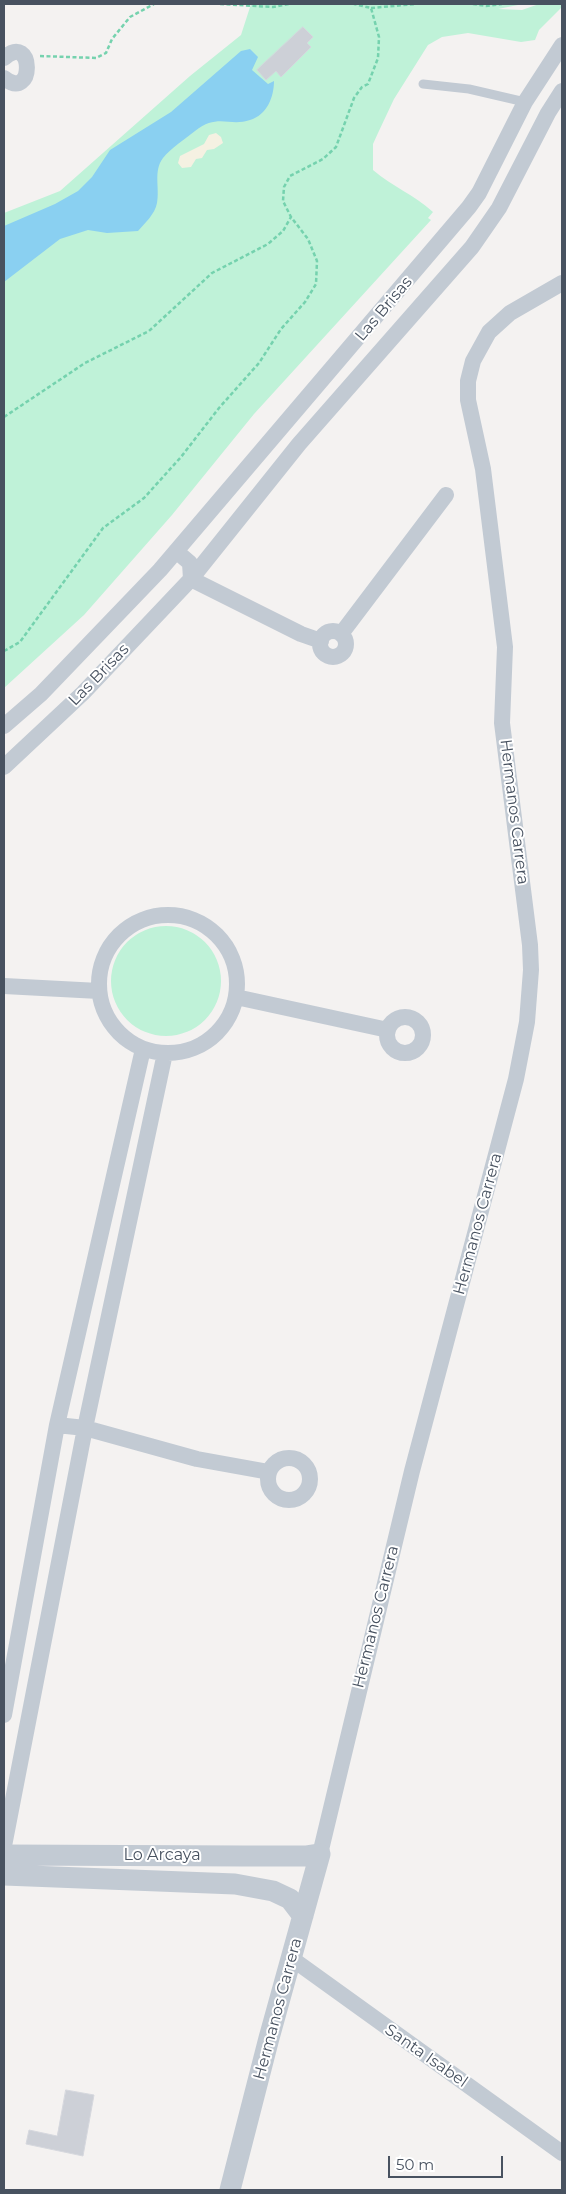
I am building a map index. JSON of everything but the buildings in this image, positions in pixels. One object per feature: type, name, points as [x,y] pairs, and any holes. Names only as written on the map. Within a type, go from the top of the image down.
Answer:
[{"type":"street","name":"Las Brisas","points":[[4,726],[41,694],[160,570],[470,207],[525,102],[562,46]]},
{"type":"street","points":[[4,58],[10,53],[18,53],[27,60],[29,71],[23,79],[15,82],[4,78]]},
{"type":"street","name":"Las Brisas","points":[[4,767],[83,693],[191,579],[299,444],[472,247],[499,208],[548,112],[562,91]]},
{"type":"street","points":[[525,102],[548,112]]},
{"type":"street","name":"Hermanos Carrera","points":[[230,2190],[320,1854],[409,1480],[505,1125],[527,1022],[531,970],[529,934],[502,723],[506,647],[484,469],[468,400],[468,381],[473,360],[489,332],[510,313],[562,283]]},
{"type":"street","points":[[341,634],[446,495]]},
{"type":"street","points":[[176,550],[190,563],[191,579]]},
{"type":"street","points":[[160,570],[174,580],[191,579],[300,634],[321,641]]},
{"type":"street","points":[[328,632],[341,634],[346,646],[342,653],[333,656],[323,652],[321,641],[328,632]]},
{"type":"street","points":[[172,915],[194,920],[214,933],[229,952],[237,974],[236,998],[227,1020],[211,1039],[189,1050],[165,1053],[144,1049],[121,1036],[106,1015],[99,991],[100,967],[110,946],[127,928],[148,918],[172,915]]},
{"type":"street","points":[[4,986],[99,991]]},
{"type":"street","points":[[236,998],[388,1030]]},
{"type":"street","points":[[4,1715],[58,1426],[144,1049]]},
{"type":"street","points":[[4,1846],[86,1428],[165,1053]]},
{"type":"street","points":[[58,1426],[86,1428],[197,1459],[270,1472]]},
{"type":"street","name":"Lo Arcaya","points":[[4,1855],[306,1856],[320,1854]]},
{"type":"street","points":[[158,1881],[162,1855]]},
{"type":"street","name":"Lo Arcaya","points":[[4,1875],[236,1884],[273,1891],[290,1899],[303,1916]]},
{"type":"street","name":"Santa Isabel","points":[[291,1958],[562,2153]]},
{"type":"lane","points":[[423,84],[470,89],[525,102]]},
{"type":"path","points":[[27,60],[47,56],[96,58],[106,53],[112,40],[130,17],[154,4]]},
{"type":"path","points":[[220,4],[273,7],[288,4]]},
{"type":"path","points":[[354,4],[371,8],[416,4]]},
{"type":"path","points":[[473,4],[486,6],[502,4]]},
{"type":"path","points":[[4,651],[20,642],[103,528],[144,498],[181,457],[219,408],[259,363],[281,329],[306,302],[316,284],[317,261],[308,239],[291,218],[283,201],[284,188],[290,176],[323,159],[336,147],[354,98],[362,87],[368,84],[378,58],[379,37],[371,8]]},
{"type":"path","points":[[4,417],[85,363],[149,331],[212,273],[268,244],[283,231],[291,218]]},
{"type":"green space","points":[[251,4],[523,4],[498,9],[522,10],[539,4],[562,4],[562,7],[539,30],[535,40],[521,42],[468,33],[442,37],[428,45],[394,99],[373,144],[373,170],[433,212],[428,218],[431,220],[254,414],[172,515],[84,615],[4,688],[4,213],[60,191],[190,76],[241,35]]},
{"type":"green space","points":[[166,926],[187,930],[205,942],[217,960],[221,981],[217,1002],[205,1020],[187,1032],[166,1036],[145,1032],[127,1020],[115,1002],[111,981],[115,960],[127,942],[145,930]]},
{"type":"sand","points":[[216,133],[221,137],[223,143],[214,149],[207,150],[202,158],[196,159],[191,167],[182,168],[178,163],[180,156],[204,144],[209,135]]},
{"type":"water","points":[[250,49],[258,57],[252,70],[268,84],[274,81],[273,93],[265,110],[256,118],[243,122],[217,121],[203,126],[170,151],[163,158],[158,168],[156,207],[138,231],[107,233],[88,230],[60,239],[4,282],[4,226],[55,204],[78,191],[92,177],[110,150],[171,112],[241,51]]}]
